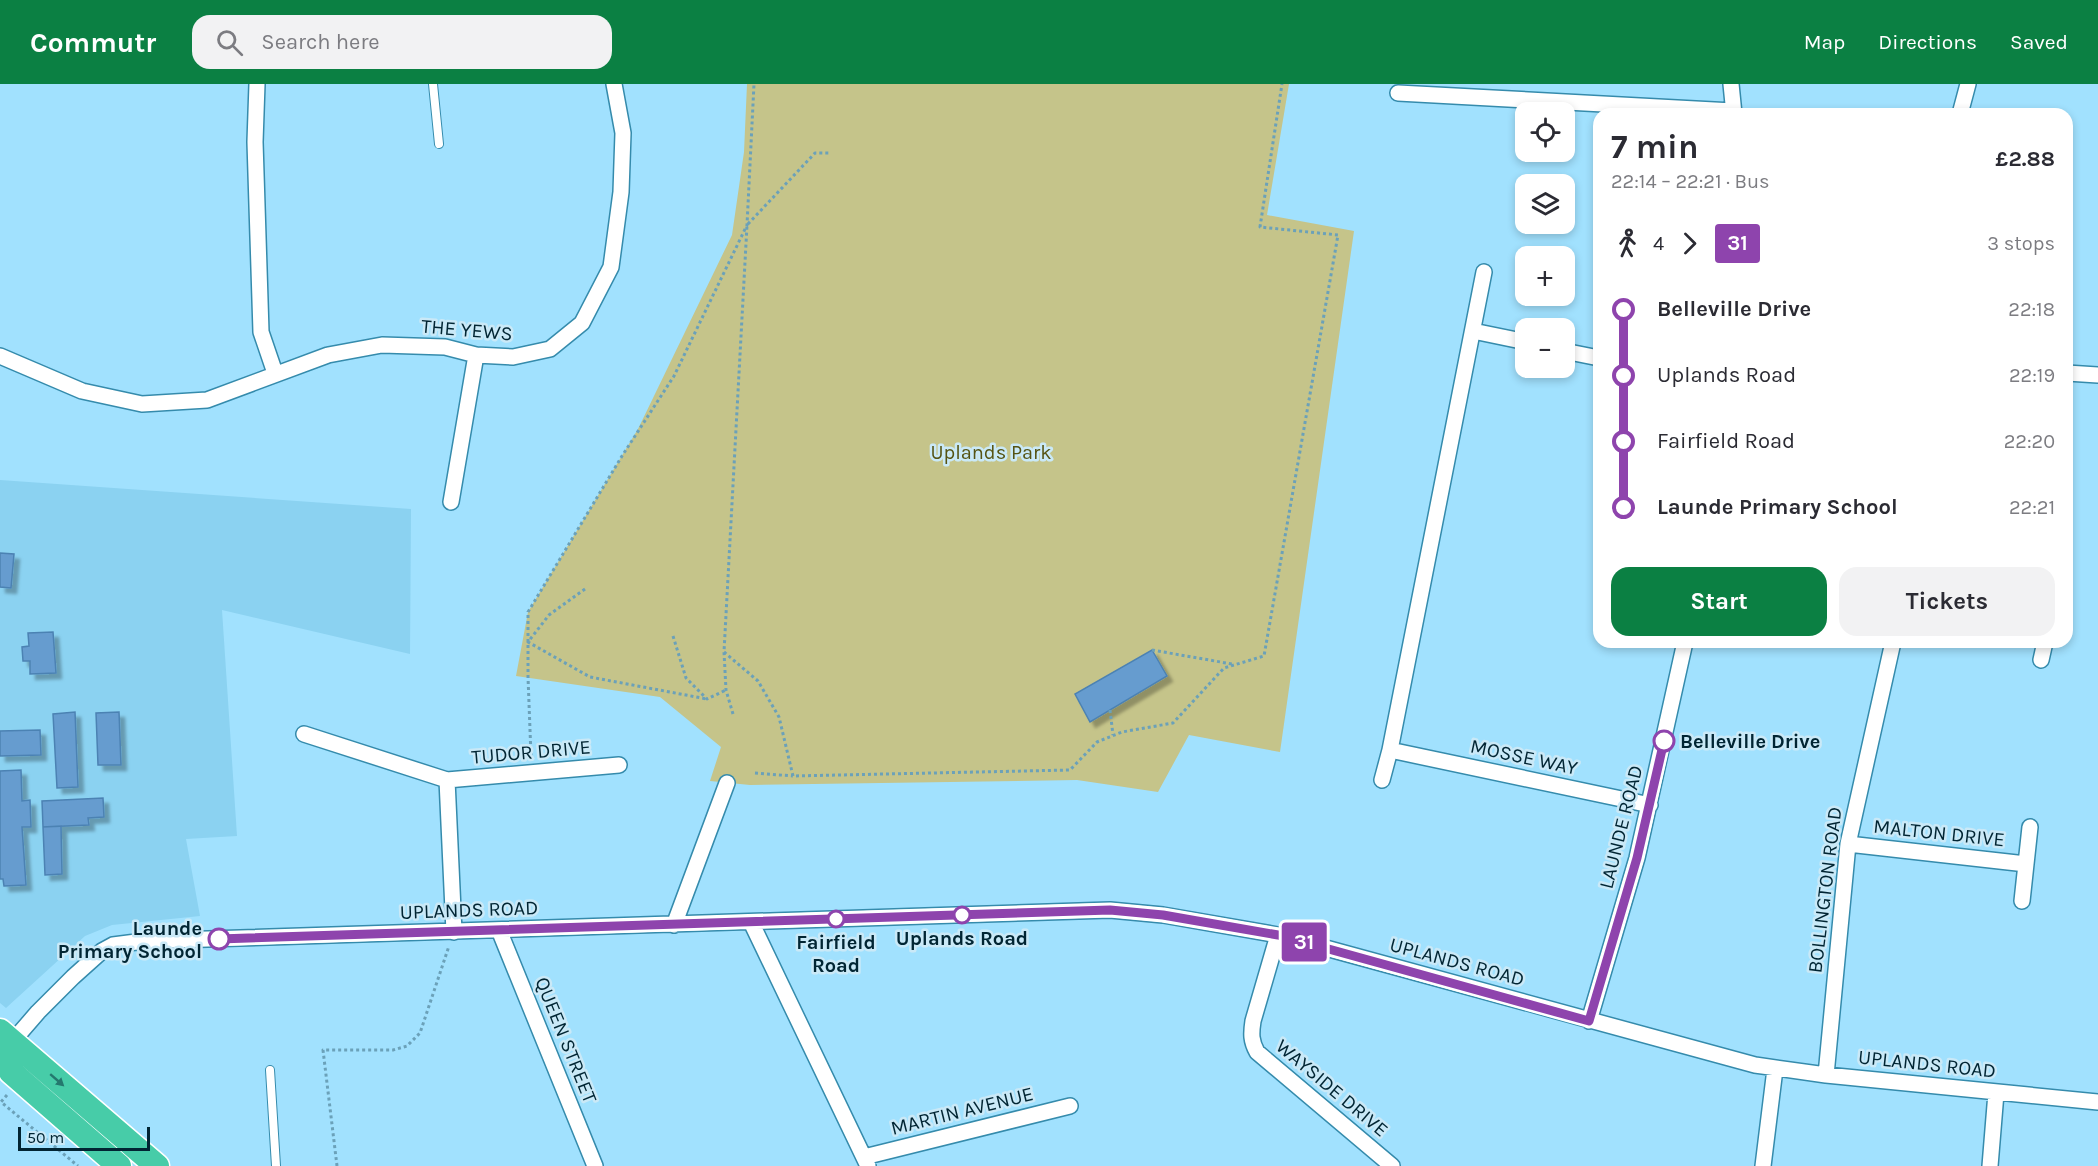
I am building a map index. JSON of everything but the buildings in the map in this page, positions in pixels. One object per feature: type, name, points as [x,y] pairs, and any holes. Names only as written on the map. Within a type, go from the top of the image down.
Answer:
[{"type":"highway","points":[[3,1062],[104,1166]]},
{"type":"highway","points":[[3,1062],[119,1166]]},
{"type":"highway","points":[[3,1062],[157,1166]]},
{"type":"street","points":[[257,84],[255,142],[261,332],[276,374]]},
{"type":"street","name":"THE YEWS","points":[[0,356],[82,391],[142,404],[207,400],[328,355],[382,345],[445,347],[476,356],[513,357],[550,349],[582,323],[610,267],[621,192],[623,133],[614,84]]},
{"type":"street","points":[[1731,84],[1734,108]]},
{"type":"street","points":[[1962,108],[1968,84]]},
{"type":"street","points":[[1398,93],[1663,108]]},
{"type":"street","points":[[1382,780],[1390,750],[1484,272]]},
{"type":"street","points":[[1473,331],[1515,340]]},
{"type":"street","points":[[1575,353],[1593,357]]},
{"type":"street","points":[[451,502],[476,356]]},
{"type":"street","points":[[2073,373],[2098,375]]},
{"type":"street","name":"LAUNDE ROAD","points":[[1589,1021],[1637,858],[1684,648]]},
{"type":"street","name":"BOLLINGTON ROAD","points":[[1826,1076],[1848,844],[1892,648]]},
{"type":"street","points":[[2041,660],[2044,648]]},
{"type":"street","name":"TUDOR DRIVE","points":[[304,735],[447,780],[619,765]]},
{"type":"street","name":"MOSSE WAY","points":[[1390,750],[1650,805]]},
{"type":"street","name":"TUDOR DRIVE","points":[[447,780],[453,932]]},
{"type":"street","points":[[674,925],[727,783]]},
{"type":"street","name":"MALTON DRIVE","points":[[2022,901],[2030,827]]},
{"type":"street","name":"MALTON DRIVE","points":[[1848,844],[2026,864]]},
{"type":"street","name":"UPLANDS ROAD","points":[[3,1062],[38,1012],[102,951],[113,945],[144,941],[1110,910],[1163,915],[1278,935],[1589,1021],[1775,1069],[2098,1102]]},
{"type":"street","points":[[751,922],[866,1162]]},
{"type":"street","name":"QUEEN STREET","points":[[499,930],[596,1166]]},
{"type":"street","name":"WAYSIDE DRIVE","points":[[1278,935],[1253,1021],[1252,1043],[1257,1052],[1392,1166]]},
{"type":"street","points":[[1763,1166],[1775,1069]]},
{"type":"street","points":[[1990,1166],[1996,1093]]},
{"type":"street","name":"MARTIN AVENUE","points":[[866,1162],[1070,1106]]},
{"type":"lane","points":[[433,84],[439,144]]},
{"type":"lane","points":[[270,1070],[276,1166]]},
{"type":"path","points":[[733,714],[726,690],[724,652],[754,84]]},
{"type":"path","points":[[755,773],[793,776],[1071,770],[1097,742],[1122,732],[1173,723],[1224,668],[1264,656],[1338,235],[1260,227],[1282,84]]},
{"type":"path","points":[[531,773],[528,612],[622,456],[674,376],[747,225],[815,153],[830,153]]},
{"type":"path","points":[[528,642],[549,615],[585,589]]},
{"type":"path","points":[[673,636],[686,678],[707,699]]},
{"type":"path","points":[[528,642],[590,677],[707,699],[726,690]]},
{"type":"path","points":[[1152,650],[1233,665]]},
{"type":"path","points":[[724,652],[758,681],[779,717],[793,776]]},
{"type":"path","points":[[1110,710],[1113,735]]},
{"type":"path","points":[[337,1166],[322,1050],[393,1050],[407,1046],[420,1033],[453,932]]},
{"type":"path","points":[[3,1062],[78,1166]]},
{"type":"shaded area","name":"Launde Primary School","points":[[0,480],[411,509],[410,654],[222,610],[237,836],[186,839],[200,916],[112,925],[85,936],[6,1008],[0,1003]]},
{"type":"green space","name":"Uplands Park","points":[[747,84],[1289,84],[1267,215],[1354,231],[1280,752],[1189,735],[1158,792],[1077,780],[750,785],[710,781],[721,747],[660,697],[516,676],[528,612],[638,429],[732,235],[744,152]]},
{"type":"bus line","name":"31","points":[[219,939],[1110,910],[1163,915],[1278,935],[1589,1021],[1637,858],[1664,741]]},
{"type":"place","name":"Belleville Drive","points":[[1664,741]]},
{"type":"place","name":"Uplands Road","points":[[962,915]]},
{"type":"place","name":"Fairfield Road","points":[[836,919]]},
{"type":"place","name":"Launde Primary School","points":[[219,939]]}]
